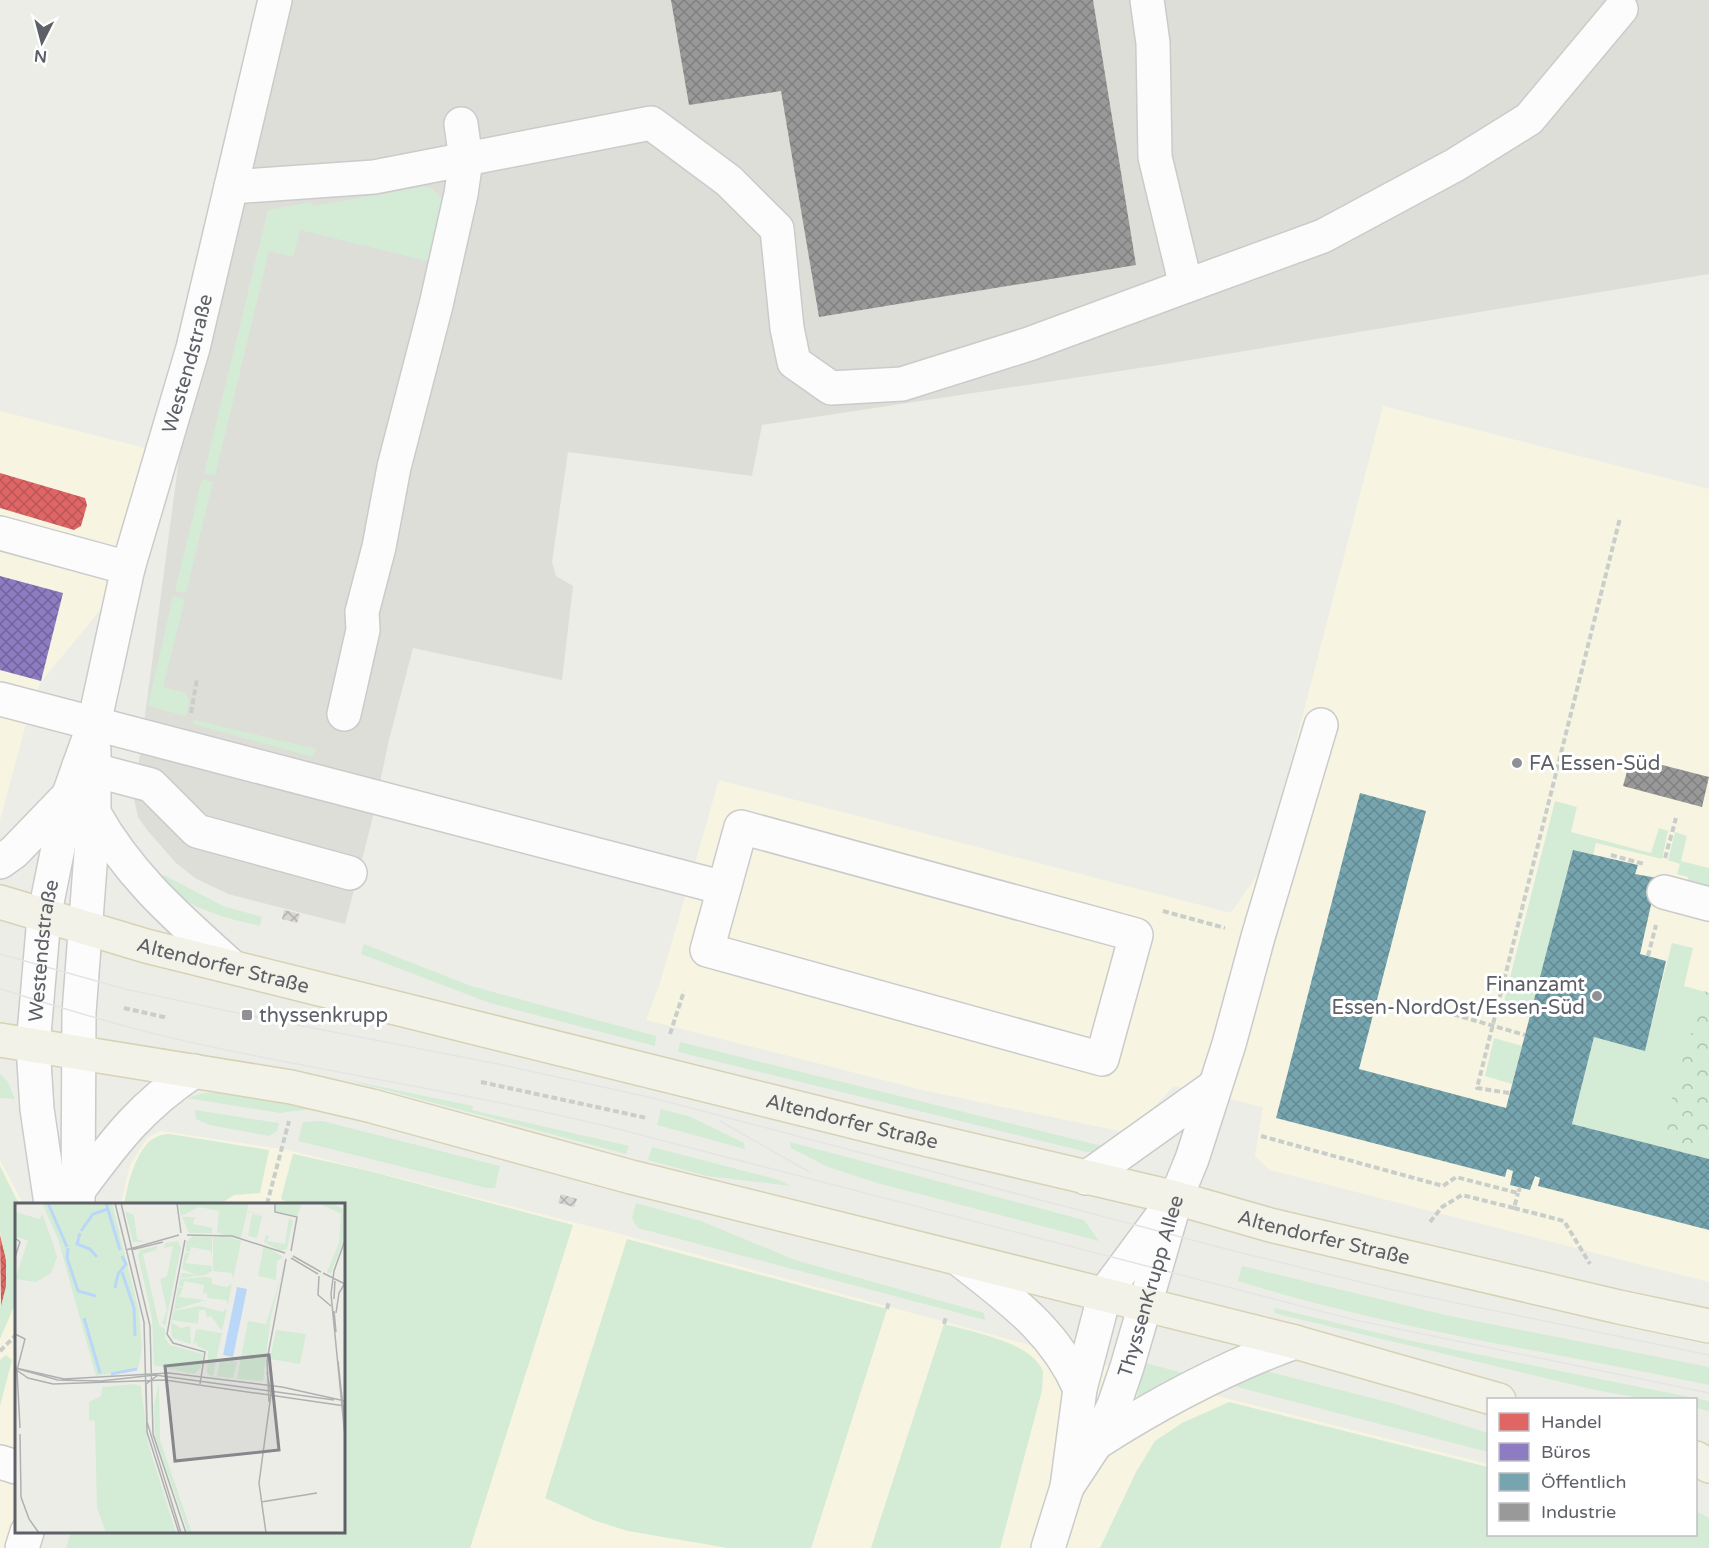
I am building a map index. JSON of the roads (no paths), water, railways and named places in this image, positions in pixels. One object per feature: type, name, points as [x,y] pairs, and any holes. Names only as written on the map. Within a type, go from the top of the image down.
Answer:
[{"type":"main road","name":"Altendorfer Straße","points":[[0,902],[84,929],[1086,1178],[1176,1198],[1270,1225],[1709,1326]]},
{"type":"main road","points":[[0,1040],[291,1087],[372,1106],[631,1177],[1295,1342],[1492,1398]]},
{"type":"street","name":"Westendstraße","points":[[51,1203],[37,1109],[33,1046],[44,917],[84,786],[94,724],[128,568],[193,348],[275,0]]},
{"type":"street","points":[[1147,0],[1153,43],[1155,157],[1186,286]]},
{"type":"street","points":[[231,187],[374,177],[651,123],[729,181],[777,229],[787,328],[794,362],[831,388],[902,384],[1029,344],[1323,236],[1455,165],[1529,119],[1621,9]]},
{"type":"street","points":[[344,714],[363,630],[362,612],[378,548],[394,467],[436,305],[466,159],[461,124]]},
{"type":"street","points":[[0,533],[128,568]]},
{"type":"street","points":[[0,699],[724,888]]},
{"type":"street","points":[[1176,1198],[1215,1086],[1321,725]]},
{"type":"street","name":"Westendstraße","points":[[0,862],[14,852],[84,786]]},
{"type":"street","name":"Westendstraße","points":[[78,1054],[84,929],[84,786]]},
{"type":"street","points":[[230,965],[140,882],[109,841],[84,786],[151,786],[197,831],[350,873]]},
{"type":"street","points":[[741,827],[1136,935],[1102,1059],[707,950],[724,888],[741,827]]},
{"type":"street","points":[[1664,892],[1709,904]]},
{"type":"street","points":[[78,1054],[80,1196]]},
{"type":"street","points":[[80,1196],[117,1138],[143,1110],[194,1071]]},
{"type":"street","points":[[1086,1178],[1215,1086]]},
{"type":"street","name":"ThyssenKrupp Allee","points":[[1048,1548],[1067,1487],[1080,1389],[1105,1293],[1176,1198]]},
{"type":"street","name":"ThyssenKrupp Allee","points":[[1067,1487],[1096,1443],[1114,1405],[1176,1198]]},
{"type":"street","name":"ThyssenKrupp Allee","points":[[959,1259],[1030,1318],[1055,1342],[1070,1365],[1080,1389]]},
{"type":"street","name":"ThyssenKrupp Allee","points":[[1096,1443],[1147,1410],[1208,1378],[1295,1342]]},
{"type":"street","points":[[0,1462],[15,1467]]},
{"type":"street","points":[[22,1548],[27,1533]]},
{"type":"tram line","points":[[0,954],[125,989],[498,1064],[653,1098],[1234,1251],[1389,1289],[1709,1355]]},
{"type":"tram line","points":[[0,989],[118,1024],[189,1042],[614,1128],[1355,1320],[1709,1393]]},
{"type":"tram line","points":[[720,1121],[811,1173]]},
{"type":"place","name":"FA Essen-Süd","points":[[1517,763]]},
{"type":"place","name":"Finanzamt Essen-NordOst/Essen-Süd","points":[[1597,996]]},
{"type":"place","name":"thyssenkrupp","points":[[247,1015]]}]
